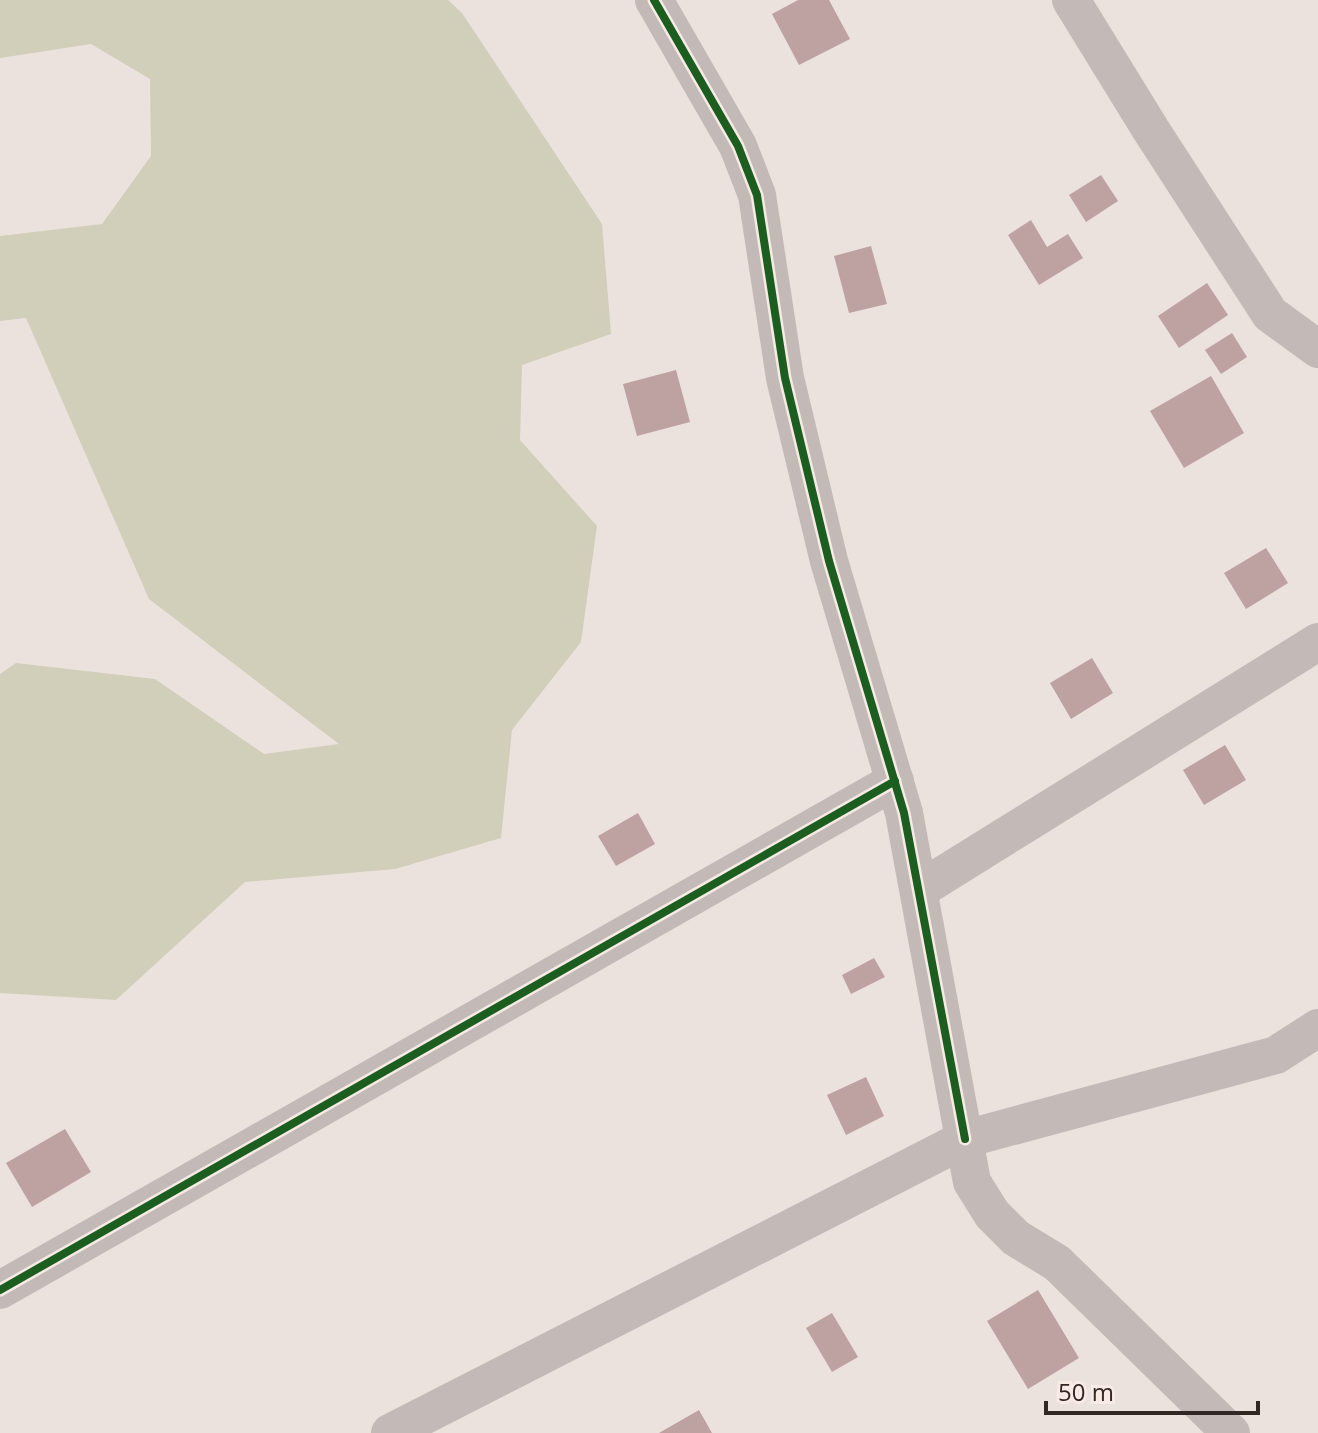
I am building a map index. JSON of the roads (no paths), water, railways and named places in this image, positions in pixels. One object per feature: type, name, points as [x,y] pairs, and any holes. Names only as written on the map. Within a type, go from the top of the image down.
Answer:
[{"type":"street","points":[[654,0],[738,146],[757,195],[785,378],[829,561],[904,813],[972,1182],[992,1214],[1016,1238],[1057,1263],[1212,1428]]},
{"type":"street","points":[[1071,0],[1270,314],[1318,349]]},
{"type":"street","points":[[919,890],[1318,642]]},
{"type":"street","points":[[0,1290],[895,781]]},
{"type":"street","points":[[390,1433],[965,1139],[1276,1055],[1318,1028]]}]
